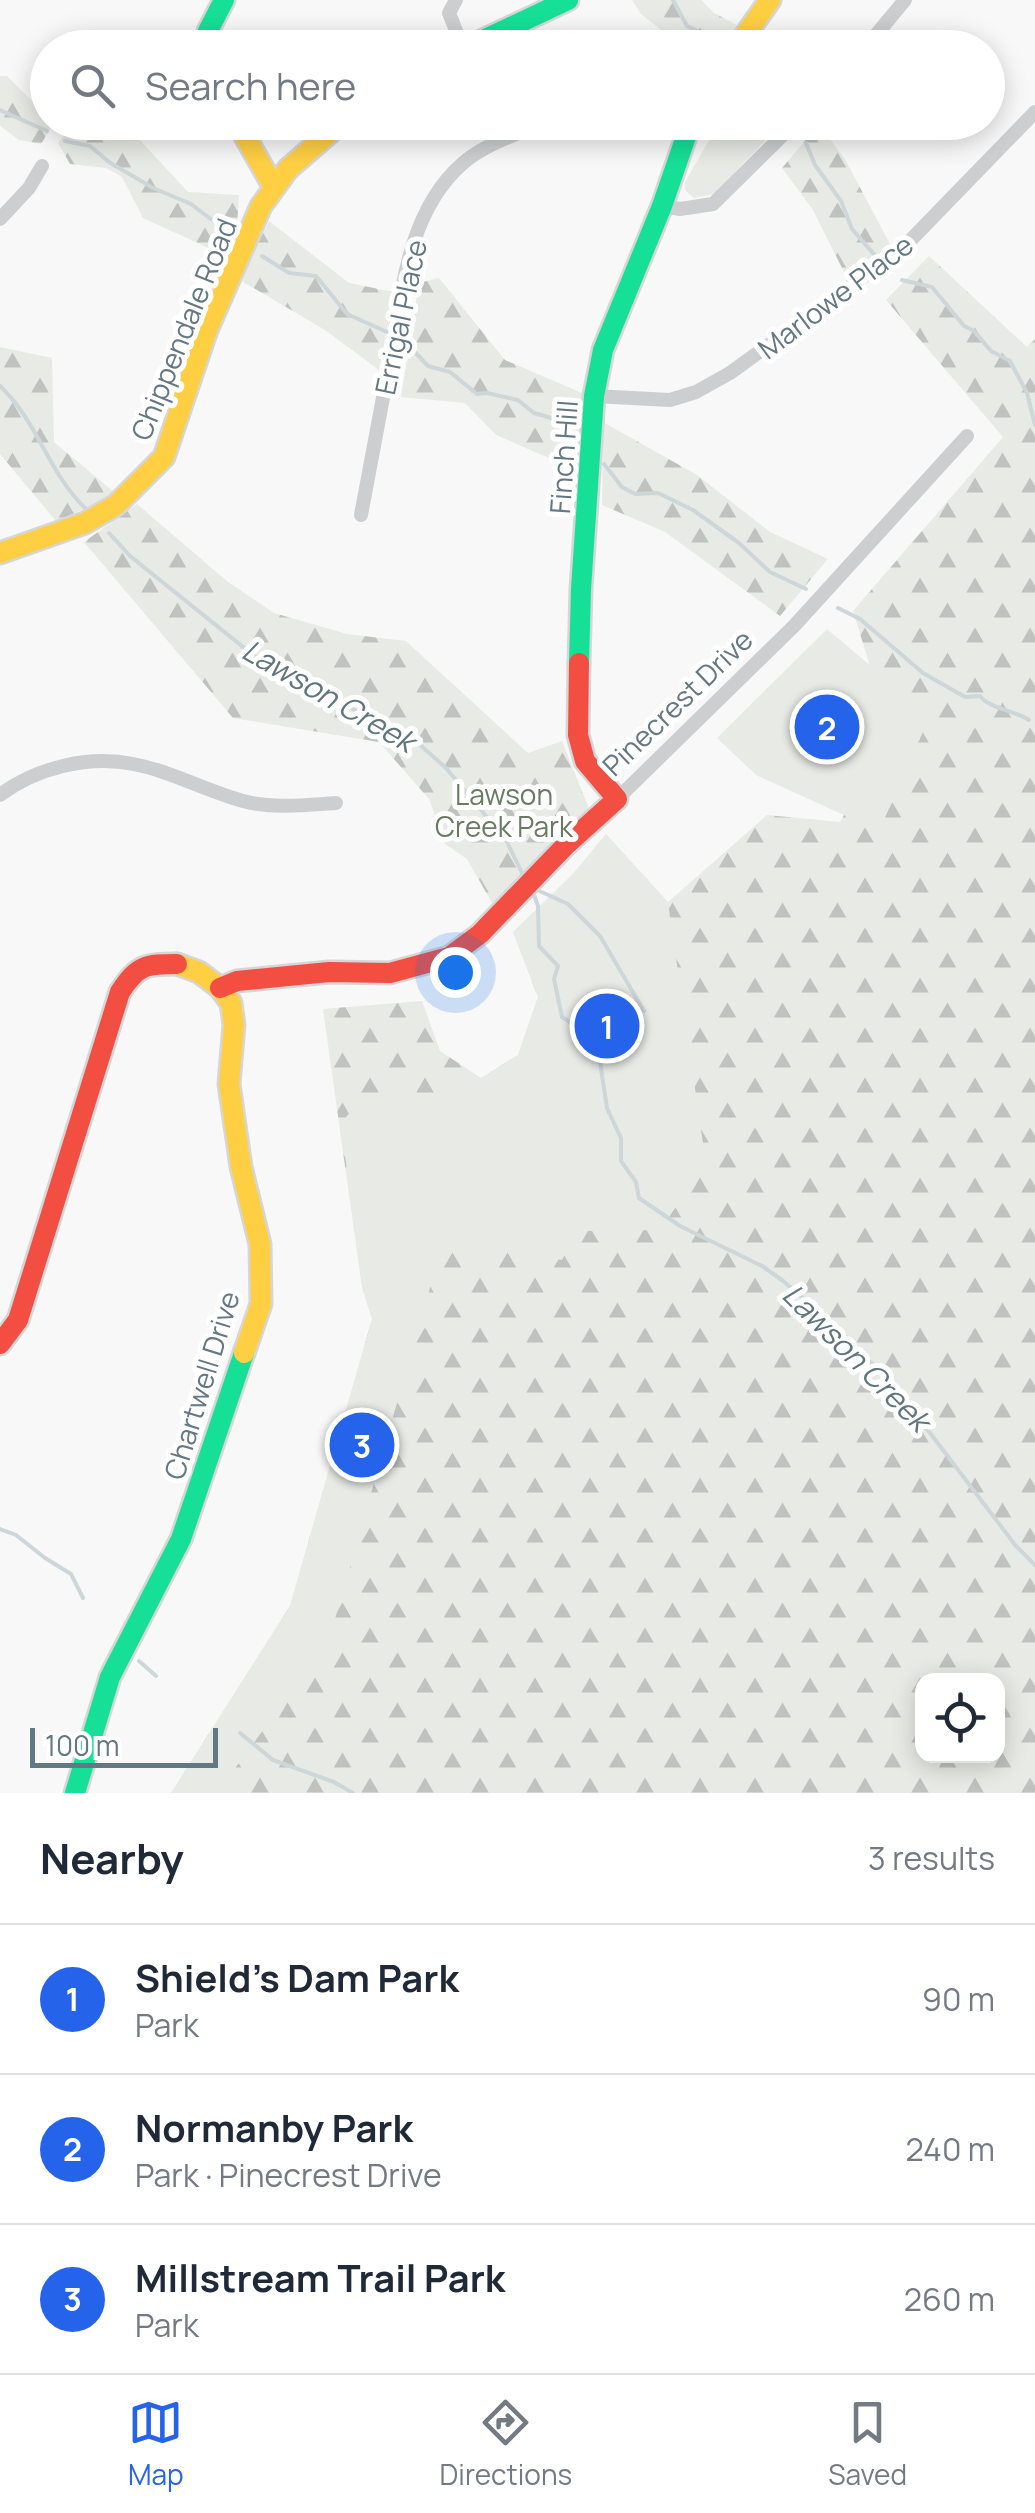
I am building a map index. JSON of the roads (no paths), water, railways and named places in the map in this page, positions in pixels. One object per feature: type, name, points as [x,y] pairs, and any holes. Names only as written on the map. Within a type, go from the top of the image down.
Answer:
[{"type":"street","points":[[209,30],[224,0]]},
{"type":"street","points":[[456,0],[450,13],[457,30]]},
{"type":"street","points":[[504,30],[568,0]]},
{"type":"street","points":[[749,30],[770,0]]},
{"type":"street","points":[[880,30],[906,0]]},
{"type":"street","name":"Marlowe Place","points":[[594,396],[670,400],[696,392],[730,373],[903,248],[1035,112]]},
{"type":"street","points":[[247,140],[273,186]]},
{"type":"street","name":"Chippendale Road","points":[[0,553],[84,523],[116,504],[164,457],[208,330],[273,186],[323,140]]},
{"type":"street","name":"Errigal Place","points":[[361,515],[415,238],[431,201],[462,164],[505,140]]},
{"type":"street","name":"Finch Hill","points":[[618,799],[584,761],[578,735],[581,589],[594,396],[603,350],[685,140]]},
{"type":"street","points":[[662,206],[680,209],[713,204],[778,140]]},
{"type":"street","points":[[0,219],[29,188],[42,166]]},
{"type":"street","name":"Pinecrest Drive","points":[[220,988],[237,981],[329,972],[390,973],[449,956],[480,934],[794,626],[967,436]]},
{"type":"street","points":[[0,795],[50,768],[96,761],[132,763],[245,802],[282,806],[336,804]]},
{"type":"street","points":[[0,1344],[18,1320],[120,992],[134,971],[157,964],[179,964],[199,972],[220,988]]},
{"type":"street","name":"Chartwell Drive","points":[[75,1793],[110,1677],[181,1539],[260,1304],[260,1244],[241,1167],[228,1084],[234,1025],[231,1002],[220,988]]},
{"type":"waterway","points":[[673,0],[687,26],[696,30]]},
{"type":"waterway","points":[[0,110],[30,123]]},
{"type":"waterway","points":[[65,141],[90,146],[153,188],[191,204],[224,229]]},
{"type":"waterway","points":[[806,143],[815,165],[841,201],[852,229],[879,260]]},
{"type":"waterway","points":[[262,256],[289,273],[316,276],[347,314],[387,332]]},
{"type":"waterway","points":[[902,280],[932,287],[964,326],[974,331],[991,351],[1010,361],[1027,393],[1035,425]]},
{"type":"waterway","points":[[410,347],[428,366],[450,372],[477,394],[518,400],[534,413],[555,419],[584,444]]},
{"type":"waterway","name":"Lawson Creek","points":[[0,386],[24,415],[61,479],[85,508]]},
{"type":"waterway","points":[[604,464],[622,487],[635,494],[658,493],[693,510],[739,543],[770,572],[806,589]]},
{"type":"waterway","name":"Lawson Creek","points":[[109,533],[130,556],[258,659],[419,744],[446,768],[506,840],[524,877]]},
{"type":"waterway","points":[[838,608],[860,619],[923,673],[965,697],[980,696],[1029,720]]},
{"type":"waterway","name":"Lawson Creek","points":[[532,889],[538,906],[539,946],[558,966],[554,979],[562,1017],[586,1033],[600,1062],[607,1108],[621,1138],[621,1161],[636,1182],[639,1198],[680,1226],[762,1266],[839,1330],[909,1401],[1016,1546],[1035,1565]]},
{"type":"waterway","points":[[535,889],[568,904],[600,936],[644,1011]]},
{"type":"waterway","points":[[0,1529],[16,1535],[71,1574],[83,1598]]},
{"type":"waterway","points":[[139,1661],[156,1676]]},
{"type":"waterway","points":[[240,1733],[273,1760],[353,1793]]},
{"type":"place","name":"Normanby Park","points":[[827,727]]},
{"type":"place","name":"Shield's Dam Park","points":[[607,1026]]},
{"type":"place","name":"Millstream Trail Park","points":[[362,1445]]},
{"type":"park label","name":"Lawson Creek Park","points":[[504,810]]}]
